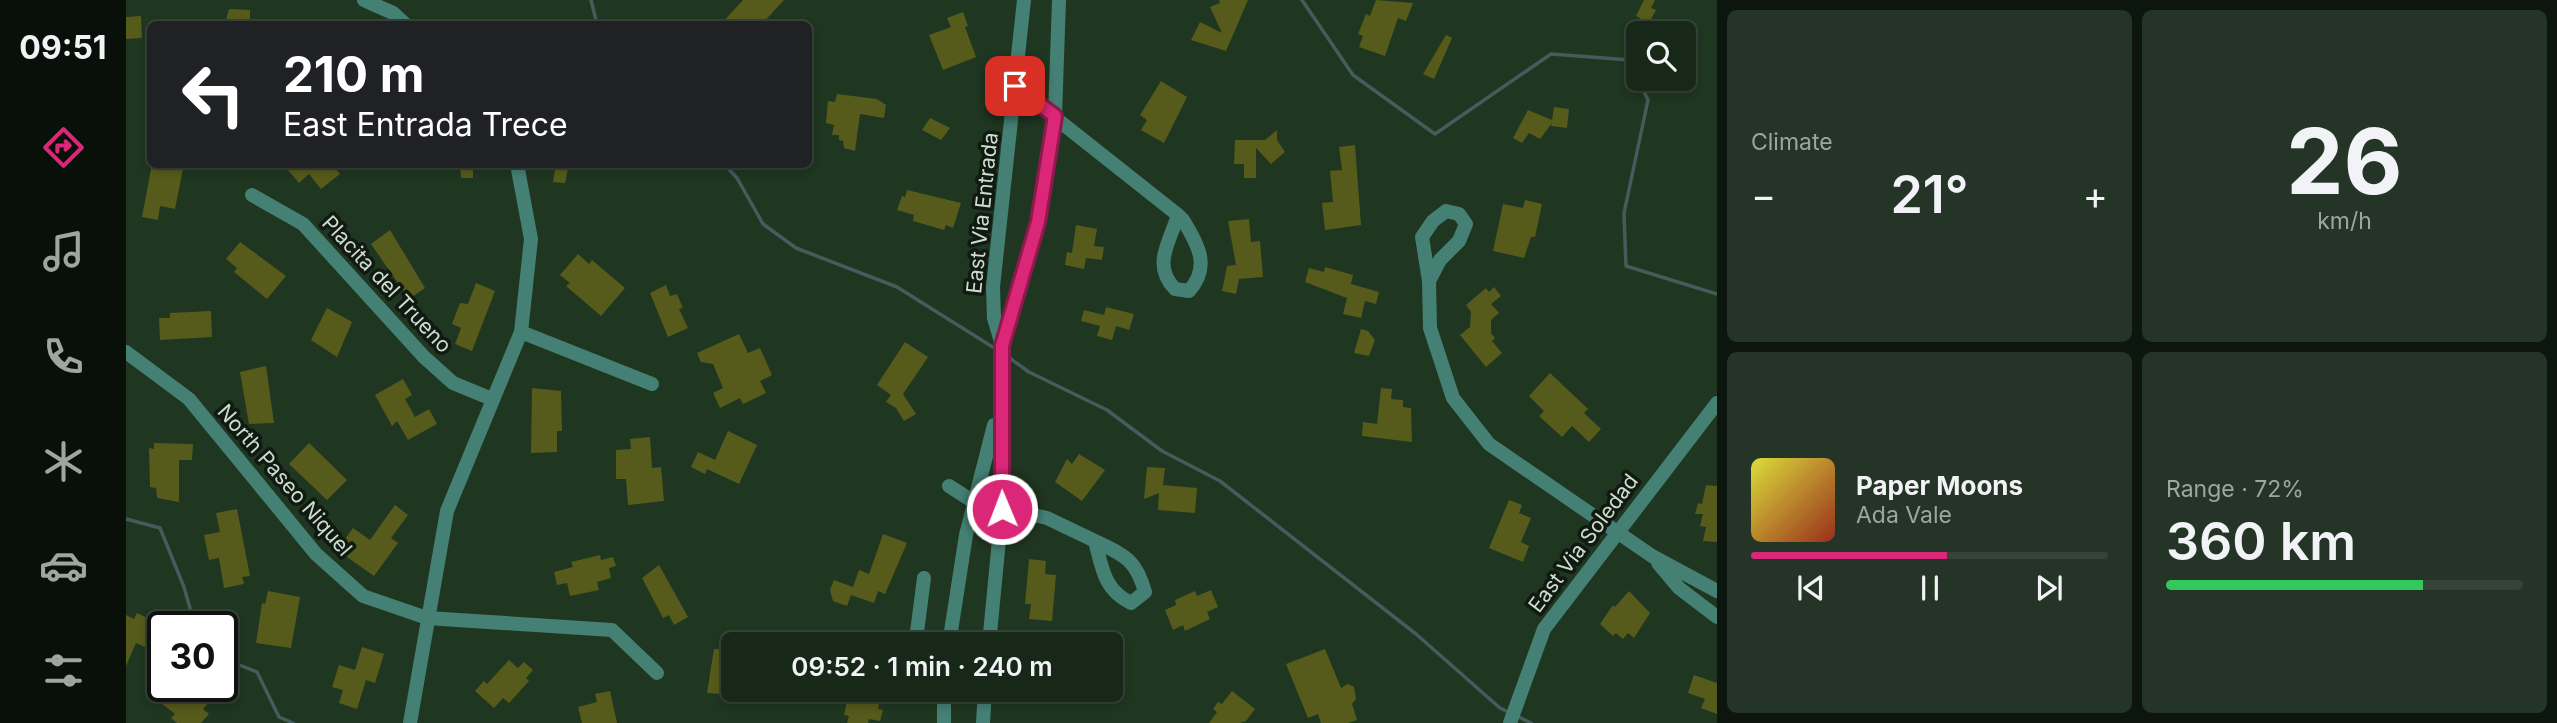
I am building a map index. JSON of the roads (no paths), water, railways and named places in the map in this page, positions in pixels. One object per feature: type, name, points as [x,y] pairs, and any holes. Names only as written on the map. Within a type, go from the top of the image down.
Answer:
[{"type":"street","points":[[364,0],[394,13],[402,21]]},
{"type":"street","name":"East Via Entrada","points":[[1002,346],[994,318],[993,287],[1024,0]]},
{"type":"street","name":"East Via Entrada","points":[[990,632],[1002,509],[1002,346],[1038,222],[1055,116],[1059,0]]},
{"type":"street","points":[[1015,86],[1178,215],[1195,240],[1202,259],[1199,279],[1189,291],[1175,289],[1166,279],[1161,264],[1178,215]]},
{"type":"street","points":[[410,723],[447,511],[521,332],[531,239],[518,168]]},
{"type":"street","name":"Placita del Trueno","points":[[252,195],[303,224],[424,357],[453,383],[492,399]]},
{"type":"street","points":[[1429,281],[1430,328],[1453,398],[1489,444],[1652,556],[1717,591]]},
{"type":"street","points":[[521,332],[652,384]]},
{"type":"street","name":"North Paseo Niquel","points":[[126,352],[189,399],[316,554],[363,596],[427,618],[612,630],[657,673]]},
{"type":"street","name":"East Via Entrada","points":[[951,632],[966,536],[1000,400]]},
{"type":"street","name":"East Via Soledad","points":[[1510,723],[1544,629],[1616,531],[1717,402]]},
{"type":"street","points":[[949,486],[974,502],[1047,517],[1095,541]]},
{"type":"street","points":[[1652,556],[1679,588],[1717,617]]},
{"type":"street","points":[[916,632],[924,578]]},
{"type":"street","points":[[944,702],[944,723]]},
{"type":"street","points":[[983,723],[984,702]]},
{"type":"waterway","points":[[591,0],[596,21]]},
{"type":"waterway","points":[[1302,0],[1353,75],[1435,134],[1551,54],[1626,60]]},
{"type":"waterway","points":[[1644,91],[1648,100],[1624,213],[1626,266],[1717,294]]},
{"type":"waterway","points":[[728,168],[737,178],[763,224],[796,248],[897,287],[999,351]]},
{"type":"waterway","points":[[1008,357],[1029,372],[1107,410],[1162,451],[1220,481],[1416,634],[1500,708],[1510,713]]},
{"type":"waterway","points":[[126,519],[160,528],[191,611]]},
{"type":"waterway","points":[[238,664],[257,672],[279,717],[293,723]]},
{"type":"waterway","points":[[1517,716],[1531,723]]}]
